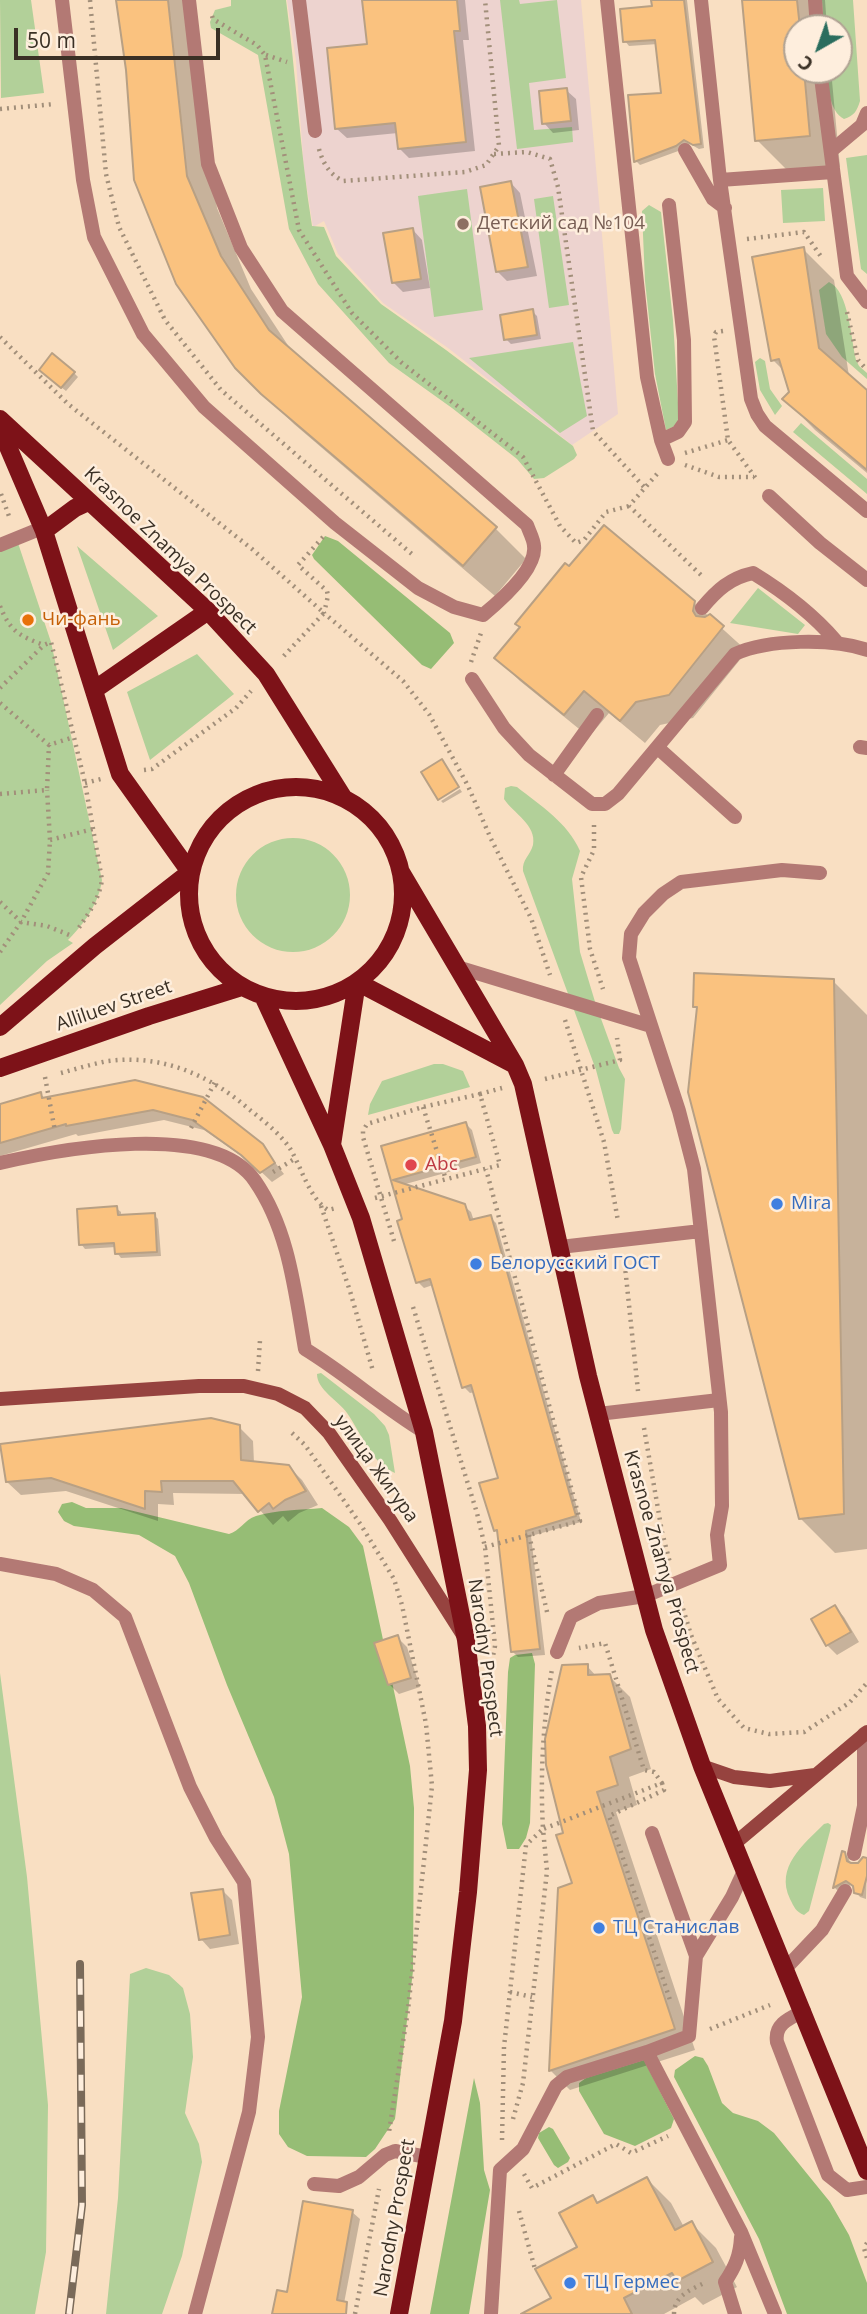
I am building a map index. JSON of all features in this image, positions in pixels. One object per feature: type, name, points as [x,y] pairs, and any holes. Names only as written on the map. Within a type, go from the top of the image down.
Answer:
[{"type":"main road","name":"Krasnoe Znamya Prospect","points":[[0,419],[208,611],[266,674],[343,797]]},
{"type":"main road","points":[[0,428],[43,529],[120,774],[190,872]]},
{"type":"main road","points":[[43,529],[88,502]]},
{"type":"main road","points":[[94,690],[208,611]]},
{"type":"main road","points":[[309,787],[343,797],[368,814],[388,838],[401,872],[403,904],[396,934],[380,961],[357,982],[336,993],[312,1000],[287,1001],[263,996],[242,986],[216,965],[198,937],[189,905],[190,872],[200,844],[217,820],[240,801],[273,788],[309,787]]},
{"type":"main road","name":"Alliluev Street","points":[[0,1027],[95,946],[190,872]]},
{"type":"main road","name":"Krasnoe Znamya Prospect","points":[[401,872],[515,1065],[523,1084],[598,1414],[654,1630],[702,1766],[867,2171]]},
{"type":"main road","points":[[357,982],[515,1065]]},
{"type":"main road","points":[[332,1144],[357,982]]},
{"type":"main road","name":"Alliluev Street","points":[[0,1068],[242,986]]},
{"type":"main road","name":"Narodny Prospect","points":[[263,996],[332,1144],[356,1204],[424,1433],[466,1640],[477,1726],[478,1770],[468,1892],[453,2021],[399,2314]]},
{"type":"main road","name":"улица Жигура","points":[[0,1399],[200,1385],[244,1386],[278,1394],[304,1408],[329,1433],[390,1520],[466,1640]]},
{"type":"main road","points":[[734,1844],[866,1733]]},
{"type":"main road","points":[[702,1766],[734,1777],[770,1781],[817,1775]]},
{"type":"lane","points":[[62,0],[83,180],[94,237],[143,334],[204,407],[335,523],[418,588],[454,607],[483,615],[507,594],[532,562],[534,546],[527,525],[282,312],[241,248],[208,163],[189,0]]},
{"type":"lane","points":[[299,0],[315,131]]},
{"type":"lane","points":[[607,0],[647,377],[668,459]]},
{"type":"lane","points":[[701,0],[720,180],[751,399],[765,426],[867,510]]},
{"type":"lane","points":[[822,84],[847,276],[867,302]]},
{"type":"lane","points":[[831,151],[862,125],[867,113]]},
{"type":"lane","points":[[685,150],[713,199],[725,208]]},
{"type":"lane","points":[[720,180],[833,172]]},
{"type":"lane","points":[[661,440],[678,432],[685,422],[684,340],[670,205]]},
{"type":"lane","points":[[769,496],[820,543],[867,580]]},
{"type":"lane","points":[[0,545],[43,529]]},
{"type":"lane","points":[[702,608],[717,590],[740,576],[753,573],[778,588],[818,620],[836,641]]},
{"type":"lane","points":[[472,679],[504,728],[529,755],[592,804],[605,804],[618,794],[658,748],[735,654],[751,647],[836,641],[867,650]]},
{"type":"lane","points":[[554,775],[597,715]]},
{"type":"lane","points":[[658,748],[735,817]]},
{"type":"lane","points":[[556,1652],[571,1617],[599,1603],[645,1595],[720,1565],[717,1535],[722,1506],[719,1400],[694,1169],[629,958],[631,934],[644,913],[663,894],[681,882],[782,870],[820,873]]},
{"type":"lane","points":[[457,967],[651,1026]]},
{"type":"lane","points":[[0,1163],[69,1150],[157,1143],[201,1149],[233,1162],[256,1182],[285,1247],[305,1349],[330,1364],[384,1407],[424,1433]]},
{"type":"lane","points":[[560,1247],[701,1231]]},
{"type":"lane","points":[[598,1414],[719,1400]]},
{"type":"lane","points":[[0,1564],[56,1574],[93,1590],[125,1617],[190,1787],[216,1838],[244,1882],[258,2037],[248,2112],[195,2314]]},
{"type":"lane","points":[[854,1854],[864,1806],[866,1733]]},
{"type":"lane","points":[[492,2314],[500,2171],[523,2149],[556,2086],[567,2077],[689,2036],[696,1956],[652,1833]]},
{"type":"lane","points":[[696,1956],[732,1898],[744,1871]]},
{"type":"lane","points":[[786,1968],[822,1930],[845,1891]]},
{"type":"lane","points":[[804,2011],[781,2024],[776,2035],[782,2055],[828,2175],[847,2190],[867,2187]]},
{"type":"lane","points":[[647,2052],[741,2232],[775,2314]]},
{"type":"lane","points":[[314,2184],[339,2186],[359,2177],[385,2155],[395,2151],[427,2157]]},
{"type":"lane","points":[[735,2314],[725,2282],[740,2253],[741,2232]]},
{"type":"path","points":[[90,0],[106,174],[119,228],[165,320],[221,390],[421,561]]},
{"type":"path","points":[[315,131],[319,152],[326,166],[333,176],[343,181],[465,173],[486,165],[499,146],[485,0]]},
{"type":"path","points":[[209,9],[213,19],[257,45],[265,55],[299,230],[352,313],[402,363],[523,457],[561,526],[576,543],[584,540],[606,512],[629,506],[668,459],[728,440]]},
{"type":"path","points":[[0,109],[74,103]]},
{"type":"path","points":[[495,154],[527,152],[551,159],[558,187],[593,431],[645,488]]},
{"type":"path","points":[[739,245],[744,239],[800,231],[807,236],[825,261]]},
{"type":"path","points":[[847,309],[858,360],[867,370]]},
{"type":"path","points":[[0,337],[68,404],[252,549],[403,681],[429,714],[468,786],[531,918],[552,982]]},
{"type":"path","points":[[716,349],[728,440],[769,496]]},
{"type":"path","points":[[668,459],[719,477],[754,477]]},
{"type":"path","points":[[0,491],[17,540]]},
{"type":"path","points":[[629,506],[717,590]]},
{"type":"path","points":[[85,783],[152,769],[236,708],[324,613],[327,591],[298,565],[335,523]]},
{"type":"path","points":[[0,606],[7,625],[27,639],[44,645]]},
{"type":"path","points":[[472,679],[470,667],[482,629],[483,615]]},
{"type":"path","points":[[0,688],[44,645],[51,642],[85,783],[102,880],[91,910],[63,945]]},
{"type":"path","points":[[0,703],[49,745]]},
{"type":"path","points":[[49,745],[74,737]]},
{"type":"path","points":[[0,952],[21,922],[48,873],[49,745]]},
{"type":"path","points":[[0,794],[47,790]]},
{"type":"path","points":[[50,841],[93,829]]},
{"type":"path","points":[[594,850],[581,877],[590,949],[605,997]]},
{"type":"path","points":[[0,902],[21,922],[47,926],[72,936]]},
{"type":"path","points":[[561,1007],[604,1142],[618,1224]]},
{"type":"path","points":[[396,1246],[363,1137],[367,1124],[423,1107],[620,1060],[620,1045],[616,1033]]},
{"type":"path","points":[[34,1081],[107,1062],[134,1059],[180,1068],[215,1082],[266,1123],[287,1143],[320,1205],[350,1291],[384,1407]]},
{"type":"path","points":[[45,1077],[52,1118]]},
{"type":"path","points":[[195,1119],[215,1082]]},
{"type":"path","points":[[320,1205],[328,1209],[356,1204],[500,1165],[480,1094]]},
{"type":"path","points":[[423,1107],[446,1180]]},
{"type":"path","points":[[280,1167],[296,1158]]},
{"type":"path","points":[[485,1547],[580,1521],[486,1169]]},
{"type":"path","points":[[623,1251],[639,1395]]},
{"type":"path","points":[[410,1295],[462,1458],[485,1547],[495,1646],[491,1665],[471,1680]]},
{"type":"path","points":[[643,1422],[662,1532],[673,1571]]},
{"type":"path","points":[[292,1433],[304,1445],[345,1502],[394,1580],[402,1605],[426,1724],[432,1786],[408,2010],[385,2155]]},
{"type":"path","points":[[513,2120],[523,2083],[547,1871],[540,1782],[542,1733],[556,1652],[529,1535]]},
{"type":"path","points":[[680,1596],[691,1635],[718,1699],[744,1728],[769,1734],[804,1732],[849,1703],[867,1683]]},
{"type":"path","points":[[556,1652],[605,1643],[644,1770],[654,1772],[662,1783],[664,1790],[609,1816],[673,2009]]},
{"type":"path","points":[[500,2171],[504,2116],[504,2047],[526,1845],[543,1829],[662,1783]]},
{"type":"path","points":[[510,1992],[532,1997]]},
{"type":"path","points":[[709,2029],[750,2013]]},
{"type":"path","points":[[500,2171],[510,2133]]},
{"type":"path","points":[[521,2169],[532,2188],[616,2144],[631,2153],[669,2135]]},
{"type":"path","points":[[355,2314],[379,2189]]},
{"type":"path","points":[[519,2209],[535,2269]]},
{"type":"path","points":[[867,2243],[864,2248],[867,2258]]},
{"type":"path","points":[[674,2314],[674,2304],[681,2296],[735,2267]]},
{"type":"shaded area","name":"Детский сад №104","points":[[287,0],[581,0],[618,414],[572,445],[448,348],[383,303],[338,254],[324,221],[313,227],[304,170],[296,61]]},
{"type":"green space","points":[[0,0],[31,0],[44,93],[1,98]]},
{"type":"green space","points":[[231,0],[286,0],[312,226],[324,227],[336,256],[381,304],[573,446],[577,455],[574,459],[544,478],[534,479],[517,459],[389,363],[318,284],[289,229],[258,55],[211,28],[210,22],[215,10],[231,6]]},
{"type":"green space","points":[[500,0],[519,0],[520,4],[557,0],[566,78],[529,83],[534,130],[572,127],[573,142],[517,149]]},
{"type":"green space","points":[[822,0],[853,0],[860,101],[855,113],[844,119],[832,104],[828,84],[853,84],[853,14],[823,14]]},
{"type":"green space","points":[[867,155],[867,274],[861,269],[846,158]]},
{"type":"green space","points":[[823,188],[825,221],[783,223],[781,190]]},
{"type":"green space","points":[[467,189],[483,310],[434,317],[418,196]]},
{"type":"green space","points":[[553,196],[569,305],[549,308],[534,199]]},
{"type":"green space","points":[[649,205],[661,212],[673,320],[679,419],[675,426],[666,430],[655,374],[645,281],[642,211]]},
{"type":"green space","points":[[829,282],[836,287],[845,305],[856,360],[867,373],[867,379],[842,357],[826,334],[819,290]]},
{"type":"green space","points":[[573,342],[587,416],[560,433],[469,358]]},
{"type":"green space","points":[[760,358],[765,361],[770,389],[782,406],[775,415],[760,390],[755,362]]},
{"type":"green space","points":[[801,423],[867,479],[867,494],[793,432]]},
{"type":"green space","points":[[325,536],[338,541],[450,633],[454,643],[431,669],[422,665],[314,559],[312,555]]},
{"type":"green space","points":[[17,540],[51,642],[102,880],[90,913],[68,940],[73,943],[47,961],[0,1005],[0,545]]},
{"type":"green space","points":[[77,546],[158,616],[113,650]]},
{"type":"green space","points":[[758,588],[805,625],[798,634],[730,623]]},
{"type":"green space","points":[[197,654],[234,694],[150,760],[127,692]]},
{"type":"green space","points":[[517,787],[553,815],[580,851],[572,879],[580,952],[596,1005],[625,1079],[619,1134],[614,1134],[612,1130],[596,1070],[523,871],[533,838],[528,825],[504,799],[505,788]]},
{"type":"green space","points":[[293,838],[315,842],[333,855],[346,873],[350,895],[346,917],[333,935],[315,948],[293,952],[271,948],[253,935],[240,917],[236,895],[240,873],[253,855],[271,842]]},
{"type":"green space","points":[[434,1064],[443,1064],[463,1071],[470,1087],[368,1115],[370,1104],[382,1081]]},
{"type":"green space","points":[[321,1373],[374,1414],[385,1426],[395,1473],[373,1455],[347,1413],[320,1385],[317,1374]]},
{"type":"green space","points":[[72,1502],[86,1508],[121,1508],[229,1534],[256,1516],[322,1508],[349,1527],[363,1546],[410,1766],[414,1808],[413,1971],[395,2119],[375,2149],[366,2157],[307,2156],[288,2147],[279,2134],[279,2111],[302,1997],[289,1854],[274,1797],[227,1685],[189,1583],[175,1556],[139,1535],[74,1526],[64,1521],[58,1512],[62,1504]]},
{"type":"green space","points":[[532,1653],[535,1664],[530,1823],[526,1838],[519,1849],[507,1849],[502,1824],[508,1672],[510,1658]]},
{"type":"green space","points":[[0,1673],[27,1877],[48,2105],[46,2252],[35,2314],[0,2314]]},
{"type":"green space","points":[[828,1823],[831,1825],[830,1831],[809,1911],[804,1915],[794,1907],[790,1899],[786,1877],[793,1857]]},
{"type":"green space","points":[[146,1968],[169,1975],[183,1988],[190,2014],[193,2057],[185,2113],[199,2144],[202,2162],[182,2256],[162,2314],[106,2314],[118,2198],[130,1974]]},
{"type":"green space","points":[[695,2056],[703,2058],[708,2066],[722,2103],[733,2113],[758,2121],[774,2133],[830,2202],[849,2235],[867,2283],[867,2314],[787,2314],[759,2239],[674,2077],[675,2070]]},
{"type":"green space","points":[[644,2060],[674,2119],[671,2128],[635,2146],[604,2134],[579,2091],[579,2083],[586,2078]]},
{"type":"green space","points":[[474,2078],[480,2103],[484,2170],[490,2190],[469,2314],[430,2314]]},
{"type":"green space","points":[[549,2127],[553,2129],[570,2158],[558,2168],[538,2138],[539,2133]]},
{"type":"building","points":[[116,0],[168,0],[187,176],[221,256],[269,330],[497,527],[463,566],[261,394],[235,368],[176,284],[134,180],[126,70]]},
{"type":"building","points":[[362,0],[457,0],[460,31],[454,31],[466,142],[398,149],[395,123],[335,129],[327,48],[367,44]]},
{"type":"building","points":[[651,0],[684,0],[701,144],[693,145],[684,140],[676,146],[634,162],[628,95],[661,93],[655,40],[623,42],[620,9],[652,6]]},
{"type":"building","points":[[742,0],[797,0],[798,14],[783,14],[783,84],[805,84],[810,136],[755,141]]},
{"type":"building","points":[[567,88],[571,121],[542,124],[539,91]]},
{"type":"building","points":[[511,181],[528,267],[496,272],[480,187]]},
{"type":"building","points":[[413,228],[421,279],[392,283],[383,233]]},
{"type":"building","points":[[804,247],[819,348],[867,390],[867,470],[782,399],[789,392],[779,359],[771,361],[752,257]]},
{"type":"building","points":[[533,309],[537,335],[504,340],[500,315]]},
{"type":"building","points":[[52,353],[75,372],[61,388],[39,370]]},
{"type":"building","points":[[604,525],[695,601],[693,611],[696,616],[705,617],[710,614],[724,626],[669,695],[636,702],[620,721],[584,691],[564,715],[494,658],[520,627],[515,624],[565,563],[569,566]]},
{"type":"building","points":[[442,759],[459,787],[438,800],[421,772]]},
{"type":"building","name":"Mira","points":[[694,973],[834,979],[844,1514],[799,1519],[688,1092],[697,1007],[693,1007]]},
{"type":"building","points":[[135,1080],[203,1097],[263,1144],[275,1163],[260,1173],[241,1155],[192,1120],[153,1110],[66,1124],[0,1143],[0,1104],[41,1092],[42,1098]]},
{"type":"building","points":[[466,1122],[476,1157],[393,1180],[465,1204],[470,1220],[491,1215],[576,1516],[526,1531],[540,1649],[511,1652],[497,1530],[494,1531],[479,1483],[498,1478],[471,1385],[462,1388],[430,1279],[416,1283],[397,1221],[402,1219],[381,1146]]},
{"type":"building","points":[[117,1206],[118,1215],[155,1213],[157,1252],[115,1254],[114,1243],[79,1245],[77,1209]]},
{"type":"building","points":[[211,1418],[240,1425],[241,1460],[289,1465],[306,1491],[285,1500],[273,1509],[269,1503],[258,1512],[233,1481],[161,1481],[162,1492],[145,1491],[145,1509],[51,1478],[6,1482],[0,1444]]},
{"type":"building","points":[[835,1605],[851,1632],[826,1646],[811,1619]]},
{"type":"building","points":[[398,1635],[411,1678],[388,1685],[374,1643]]},
{"type":"building","name":"ТЦ Станислав","points":[[588,1664],[588,1675],[610,1674],[631,1749],[610,1757],[618,1785],[597,1792],[675,2029],[549,2071],[558,1888],[572,1883],[556,1835],[563,1833],[546,1765],[545,1739],[562,1665]]},
{"type":"building","points":[[842,1851],[851,1863],[858,1863],[863,1857],[867,1858],[867,1876],[862,1895],[854,1893],[853,1886],[846,1881],[833,1888]]},
{"type":"building","points":[[223,1889],[230,1935],[199,1940],[191,1893]]},
{"type":"building","points":[[647,2177],[675,2230],[692,2221],[713,2262],[677,2281],[672,2273],[624,2298],[632,2314],[521,2314],[551,2298],[535,2269],[577,2247],[559,2213],[593,2195],[597,2203]]},
{"type":"building","points":[[303,2201],[353,2210],[337,2300],[347,2302],[346,2314],[272,2314],[277,2290],[287,2292]]},
{"type":"railway","points":[[69,2314],[82,2205],[80,1964]]},
{"type":"place","name":"Детский сад №104","points":[[463,224]]},
{"type":"place","name":"Чи-фань","points":[[28,620]]},
{"type":"place","name":"Abc","points":[[411,1165]]},
{"type":"place","name":"Mira","points":[[777,1204]]},
{"type":"place","name":"Белорусский ГОСТ","points":[[476,1264]]},
{"type":"place","name":"ТЦ Станислав","points":[[599,1928]]},
{"type":"place","name":"ТЦ Гермес","points":[[570,2283]]}]
